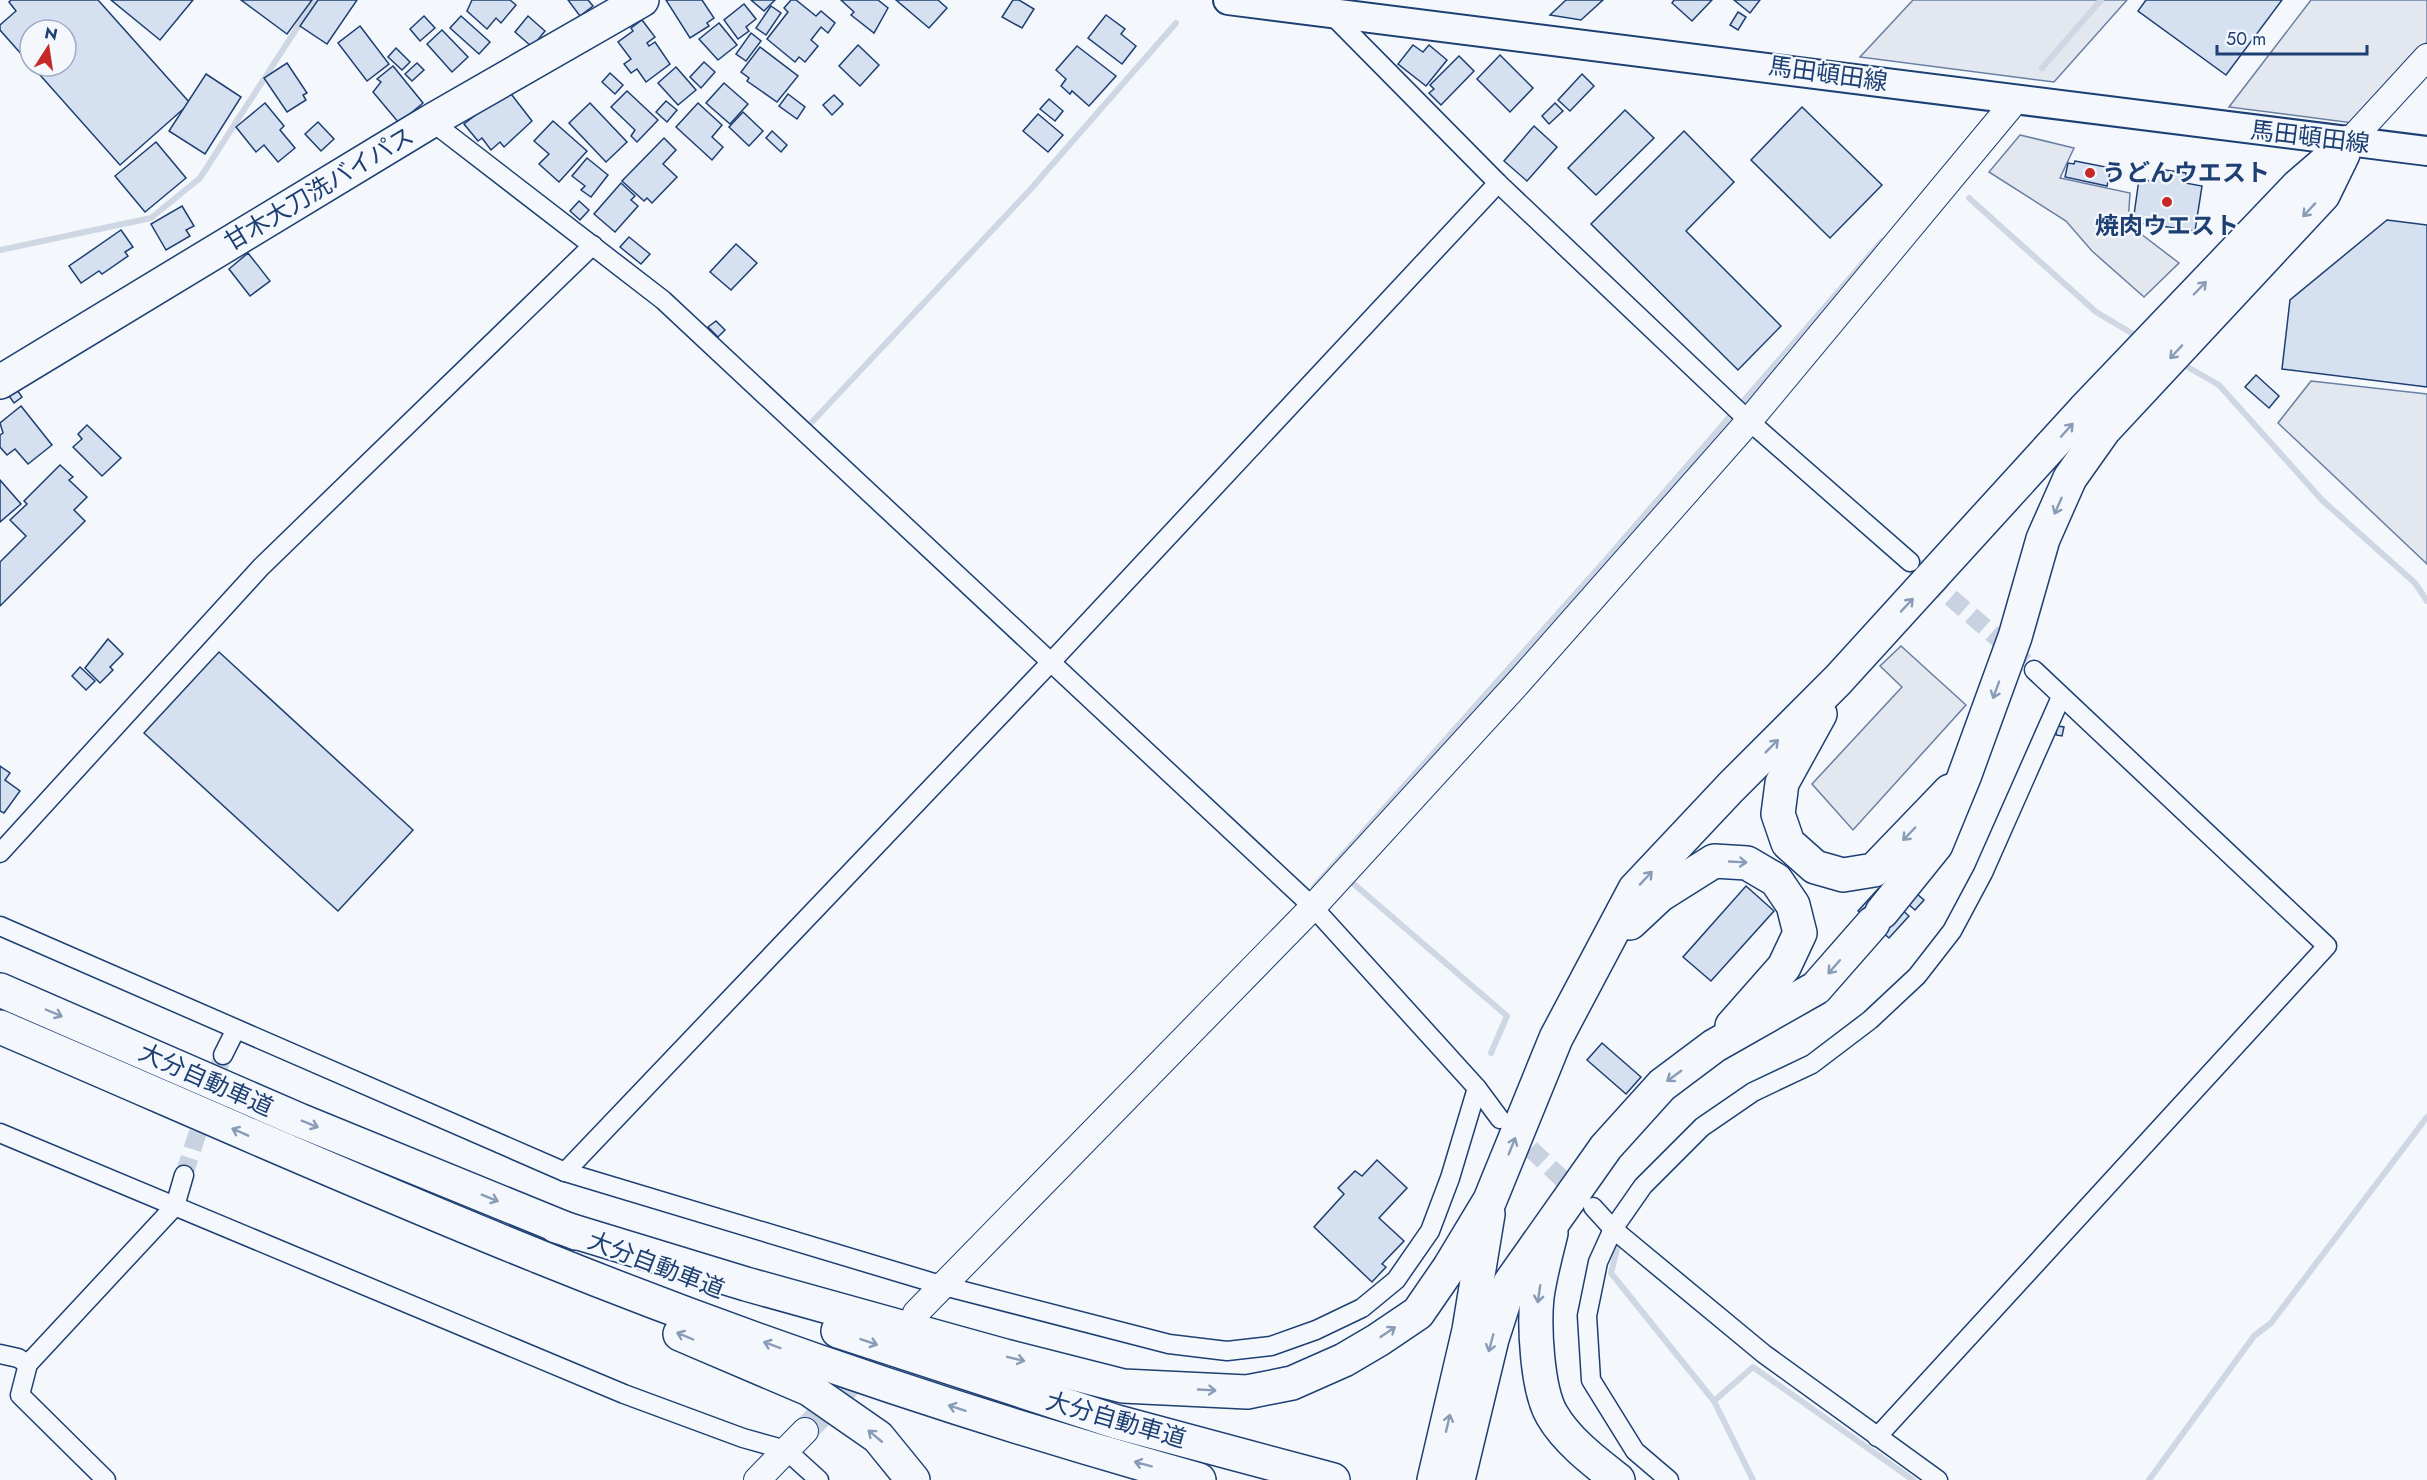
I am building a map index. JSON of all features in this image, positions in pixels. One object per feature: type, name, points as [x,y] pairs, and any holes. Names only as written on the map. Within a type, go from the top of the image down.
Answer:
[{"type":"highway","name":"甘木大刀洗バイパス","points":[[0,382],[432,121],[642,0]]},
{"type":"highway","points":[[556,1226],[746,1284],[1005,1356],[1124,1386],[1247,1392],[1292,1383],[1344,1360],[1418,1313],[1449,1268],[1490,1200],[1556,1038],[1635,889],[1731,787],[1838,680],[2092,401],[2298,186],[2349,142]]},
{"type":"highway","points":[[1458,1480],[1492,1339],[1510,1283],[1554,1217],[1606,1147],[1662,1084],[1714,1046],[1816,988],[1936,845],[1964,777],[2015,637],[2043,539],[2070,478],[2104,430],[2322,195],[2349,142]]},
{"type":"highway","points":[[1838,680],[1782,783],[1778,814],[1788,843],[1815,867],[1843,875],[1874,870],[1964,777]]},
{"type":"highway","points":[[1605,948],[1660,895],[1714,861],[1747,863],[1776,880],[1793,905],[1800,933],[1784,967],[1714,1046]]},
{"type":"highway","name":"大分自動車道","points":[[0,990],[299,1120],[556,1226],[723,1291],[982,1380],[1117,1422],[1333,1480]]},
{"type":"highway","name":"大分自動車道","points":[[0,1027],[285,1151],[541,1258],[825,1364],[1107,1455],[1199,1480]]},
{"type":"highway","points":[[285,1151],[534,1272],[809,1389],[878,1437],[913,1480]]},
{"type":"highway","points":[[1434,1480],[1469,1330],[1490,1200]]},
{"type":"highway","points":[[1554,1217],[1537,1298],[1539,1360],[1544,1388],[1551,1414],[1567,1436],[1617,1480]]},
{"type":"main road","name":"馬田頓田線","points":[[1228,0],[1310,7],[1850,76],[2015,101],[2427,151]]},
{"type":"street","points":[[1310,7],[1749,421],[1910,562]]},
{"type":"street","points":[[2349,142],[2427,57]]},
{"type":"street","points":[[916,1313],[1313,907],[1525,675],[1749,421],[2015,101]]},
{"type":"street","points":[[432,121],[663,300],[1052,661],[1313,907],[1477,1088],[1500,1119]]},
{"type":"street","points":[[565,1172],[1052,661],[1498,183]]},
{"type":"street","points":[[0,854],[261,567],[593,245]]},
{"type":"street","points":[[1878,1437],[2327,946],[2034,670]]},
{"type":"street","points":[[1669,1480],[1635,1451],[1591,1380],[1587,1316],[1598,1262],[1612,1229],[1643,1186],[1702,1127],[1753,1092],[1812,1064],[1870,1020],[1917,976],[1952,931],[1983,873],[2061,697]]},
{"type":"street","points":[[0,927],[565,1172],[944,1286],[1169,1344],[1227,1352],[1271,1346],[1316,1330],[1362,1308],[1396,1280],[1430,1231],[1450,1178],[1477,1088]]},
{"type":"street","points":[[223,1055],[235,1030]]},
{"type":"street","points":[[0,1133],[624,1394],[743,1438],[786,1450],[819,1480]]},
{"type":"street","points":[[106,1480],[20,1395],[28,1364],[175,1206],[184,1175]]},
{"type":"street","points":[[1593,1207],[1612,1229],[1764,1354],[1938,1480]]},
{"type":"street","points":[[0,1354],[18,1358],[28,1364]]},
{"type":"street","points":[[757,1480],[806,1431]]},
{"type":"shaded area","points":[[1913,0],[2127,0],[2054,82],[1860,57]]},
{"type":"shaded area","points":[[2311,0],[2427,0],[2427,42],[2353,123],[2229,107]]},
{"type":"shaded area","points":[[2020,135],[2074,148],[2060,178],[2130,193],[2128,224],[2179,263],[2144,297],[2092,251],[2066,221],[1989,172]]},
{"type":"shaded area","points":[[2311,381],[2427,394],[2427,564],[2278,423]]},
{"type":"shaded area","points":[[1901,646],[1966,705],[1853,830],[1812,784],[1902,687],[1880,666]]},
{"type":"building","points":[[11,0],[98,0],[190,103],[120,165],[43,78],[78,78],[78,18],[18,18],[18,50],[0,30],[0,25],[16,11],[9,2]]},
{"type":"building","points":[[111,0],[193,0],[160,40]]},
{"type":"building","points":[[241,0],[312,0],[287,34]]},
{"type":"building","points":[[318,0],[357,0],[327,44],[300,26]]},
{"type":"building","points":[[472,0],[510,0],[516,5],[501,23],[496,18],[487,29],[467,11]]},
{"type":"building","points":[[568,0],[588,0],[593,6],[580,16]]},
{"type":"building","points":[[666,0],[702,0],[714,18],[707,23],[709,26],[690,38]]},
{"type":"building","points":[[751,0],[775,0],[764,11]]},
{"type":"building","points":[[791,0],[796,0],[816,16],[821,11],[835,23],[828,33],[821,27],[811,40],[818,46],[805,62],[799,57],[795,62],[767,39],[788,12],[784,8]]},
{"type":"building","points":[[841,0],[878,0],[888,8],[874,33],[851,15],[854,12]]},
{"type":"building","points":[[896,0],[938,0],[947,8],[929,28]]},
{"type":"building","points":[[1013,0],[1019,0],[1034,9],[1022,28],[1002,17]]},
{"type":"building","points":[[1566,0],[1603,0],[1581,20],[1550,15]]},
{"type":"building","points":[[1674,0],[1712,0],[1692,21],[1672,3]]},
{"type":"building","points":[[1734,0],[1760,0],[1750,13]]},
{"type":"building","points":[[2146,0],[2282,0],[2226,75],[2138,11]]},
{"type":"building","points":[[744,4],[756,19],[746,27],[749,31],[738,39],[724,20]]},
{"type":"building","points":[[771,6],[781,13],[766,35],[756,28]]},
{"type":"building","points":[[1738,12],[1746,17],[1738,30],[1730,25]]},
{"type":"building","points":[[1106,15],[1125,29],[1121,34],[1136,46],[1122,64],[1088,38]]},
{"type":"building","points":[[424,16],[435,28],[420,41],[410,29]]},
{"type":"building","points":[[461,16],[490,42],[479,54],[450,28]]},
{"type":"building","points":[[528,16],[545,31],[532,47],[515,32]]},
{"type":"building","points":[[642,20],[655,37],[647,43],[649,46],[655,42],[670,64],[646,82],[637,69],[631,73],[624,64],[631,59],[618,42],[633,31],[631,28]]},
{"type":"building","points":[[719,23],[737,45],[718,60],[699,39]]},
{"type":"building","points":[[360,26],[389,64],[367,81],[338,43]]},
{"type":"building","points":[[442,30],[468,57],[452,72],[427,44]]},
{"type":"building","points":[[751,33],[761,41],[746,61],[736,54]]},
{"type":"building","points":[[858,45],[879,65],[860,86],[839,66]]},
{"type":"building","points":[[1413,45],[1423,52],[1429,45],[1447,60],[1426,86],[1398,64]]},
{"type":"building","points":[[1077,46],[1116,76],[1089,106],[1072,91],[1070,94],[1061,86],[1066,79],[1056,70]]},
{"type":"building","points":[[760,47],[798,76],[777,102],[747,81],[749,78],[741,72]]},
{"type":"building","points":[[396,48],[410,62],[402,70],[388,57]]},
{"type":"building","points":[[1500,55],[1533,88],[1510,112],[1477,79]]},
{"type":"building","points":[[1459,56],[1474,71],[1441,105],[1429,93],[1434,89],[1430,85]]},
{"type":"building","points":[[704,62],[715,72],[701,88],[690,77]]},
{"type":"building","points":[[287,63],[307,93],[303,95],[306,100],[287,112],[264,78]]},
{"type":"building","points":[[417,63],[424,70],[412,81],[405,74]]},
{"type":"building","points":[[393,66],[423,103],[399,123],[373,92],[381,82],[377,79]]},
{"type":"building","points":[[676,67],[696,90],[678,105],[658,83]]},
{"type":"building","points":[[610,73],[623,85],[615,94],[602,82]]},
{"type":"building","points":[[206,74],[241,97],[205,154],[169,131]]},
{"type":"building","points":[[1582,74],[1594,86],[1570,111],[1558,100]]},
{"type":"building","points":[[724,83],[748,104],[730,124],[706,103]]},
{"type":"building","points":[[508,90],[532,121],[504,147],[500,142],[491,150],[482,138],[478,141],[464,124]]},
{"type":"building","points":[[627,91],[658,120],[637,142],[631,136],[635,130],[611,107]]},
{"type":"building","points":[[788,94],[805,107],[797,119],[779,106]]},
{"type":"building","points":[[834,95],[843,104],[832,115],[823,105]]},
{"type":"building","points":[[1049,99],[1063,111],[1055,121],[1040,109]]},
{"type":"building","points":[[666,101],[677,110],[667,122],[656,112]]},
{"type":"building","points":[[265,103],[284,126],[280,130],[295,148],[278,162],[264,145],[256,152],[236,127]]},
{"type":"building","points":[[590,103],[627,142],[606,162],[569,123]]},
{"type":"building","points":[[698,103],[722,125],[712,137],[723,147],[712,160],[676,127]]},
{"type":"building","points":[[1555,103],[1563,111],[1549,124],[1542,116]]},
{"type":"building","points":[[1802,107],[1882,185],[1830,238],[1751,160]]},
{"type":"building","points":[[1625,110],[1654,138],[1596,195],[1568,168]]},
{"type":"building","points":[[743,112],[763,131],[749,146],[729,127]]},
{"type":"building","points":[[1038,114],[1063,135],[1048,152],[1023,131]]},
{"type":"building","points":[[553,121],[587,151],[559,182],[539,164],[549,154],[534,141]]},
{"type":"building","points":[[318,122],[334,139],[321,151],[305,134]]},
{"type":"building","points":[[1534,126],[1557,147],[1527,181],[1504,161]]},
{"type":"building","points":[[772,131],[787,145],[781,152],[766,138]]},
{"type":"building","points":[[1684,131],[1734,182],[1686,231],[1781,326],[1738,370],[1591,224]]},
{"type":"building","points":[[664,138],[676,150],[663,164],[677,177],[652,203],[647,198],[644,201],[622,181]]},
{"type":"building","points":[[156,142],[186,178],[145,212],[115,176]]},
{"type":"building","points":[[587,158],[608,175],[591,197],[581,190],[585,186],[572,176]]},
{"type":"building","points":[[2075,161],[2111,168],[2107,186],[2065,177],[2068,163],[2074,164]]},
{"type":"building","points":[[2158,169],[2186,173],[2185,183],[2202,186],[2195,231],[2133,222],[2139,179],[2156,182]]},
{"type":"building","points":[[621,183],[635,196],[631,200],[638,206],[615,232],[594,214]]},
{"type":"building","points":[[579,201],[589,210],[580,220],[570,211]]},
{"type":"building","points":[[182,206],[194,226],[186,230],[190,236],[166,250],[151,224]]},
{"type":"building","points":[[2387,220],[2427,225],[2427,387],[2282,369],[2290,300]]},
{"type":"building","points":[[121,230],[133,247],[125,252],[128,256],[102,274],[99,271],[81,283],[69,266]]},
{"type":"building","points":[[629,237],[650,254],[641,264],[620,247]]},
{"type":"building","points":[[736,244],[757,263],[731,290],[710,272]]},
{"type":"building","points":[[248,253],[270,281],[250,296],[229,269]]},
{"type":"building","points":[[716,321],[725,330],[718,337],[708,327]]},
{"type":"building","points":[[2256,375],[2279,396],[2269,408],[2245,387]]},
{"type":"building","points":[[15,387],[22,397],[14,403],[7,393]]},
{"type":"building","points":[[21,406],[52,445],[28,464],[15,449],[7,455],[0,447],[0,435],[3,433],[0,423]]},
{"type":"building","points":[[87,425],[121,458],[102,476],[73,447],[82,439],[78,434]]},
{"type":"building","points":[[60,465],[73,477],[69,480],[87,497],[74,510],[85,521],[0,606],[0,562],[26,536],[10,520],[27,504],[24,501]]},
{"type":"building","points":[[0,480],[21,504],[0,522]]},
{"type":"building","points":[[108,639],[123,654],[110,667],[113,670],[100,683],[85,668]]},
{"type":"building","points":[[219,652],[413,830],[338,911],[144,733]]},
{"type":"building","points":[[80,667],[95,681],[86,690],[72,676]]},
{"type":"building","points":[[2057,726],[2064,727],[2062,736],[2056,735]]},
{"type":"building","points":[[0,766],[10,773],[5,780],[20,791],[4,813],[0,811]]},
{"type":"building","points":[[1885,866],[1924,900],[1915,910],[1876,876]]},
{"type":"building","points":[[1746,886],[1774,911],[1711,981],[1683,957]]},
{"type":"building","points":[[1878,889],[1909,916],[1889,938],[1858,911]]},
{"type":"building","points":[[1602,1043],[1641,1077],[1626,1094],[1587,1060]]},
{"type":"building","points":[[1377,1160],[1407,1188],[1379,1218],[1404,1241],[1382,1264],[1386,1267],[1372,1282],[1314,1227],[1344,1194],[1338,1188],[1355,1171],[1362,1176]]},
{"type":"waterway","points":[[0,250],[151,218],[200,178],[315,0]]},
{"type":"waterway","points":[[2042,68],[2101,0]]},
{"type":"waterway","points":[[812,422],[1029,191],[1176,23]]},
{"type":"waterway","points":[[1969,198],[2096,312],[2140,338]]},
{"type":"waterway","points":[[1314,887],[1603,563],[1882,241]]},
{"type":"waterway","points":[[2179,362],[2219,385],[2322,500],[2415,583],[2427,601]]},
{"type":"waterway","points":[[1347,878],[1507,1016],[1491,1053]]},
{"type":"waterway","points":[[2149,1480],[2254,1336],[2271,1323],[2427,1117]]},
{"type":"waterway","points":[[1619,1241],[1611,1273],[1714,1401],[1753,1480]]},
{"type":"waterway","points":[[1714,1401],[1753,1367],[1913,1480]]},
{"type":"tunnel","points":[[1910,562],[2034,670]]},
{"type":"tunnel","points":[[184,1175],[223,1055]]},
{"type":"tunnel","points":[[1511,1130],[1580,1196]]},
{"type":"tunnel","points":[[805,1431],[895,1335]]},
{"type":"place","name":"うどんウエスト","points":[[2090,173]]},
{"type":"place","name":"焼肉ウエスト","points":[[2167,202]]}]
